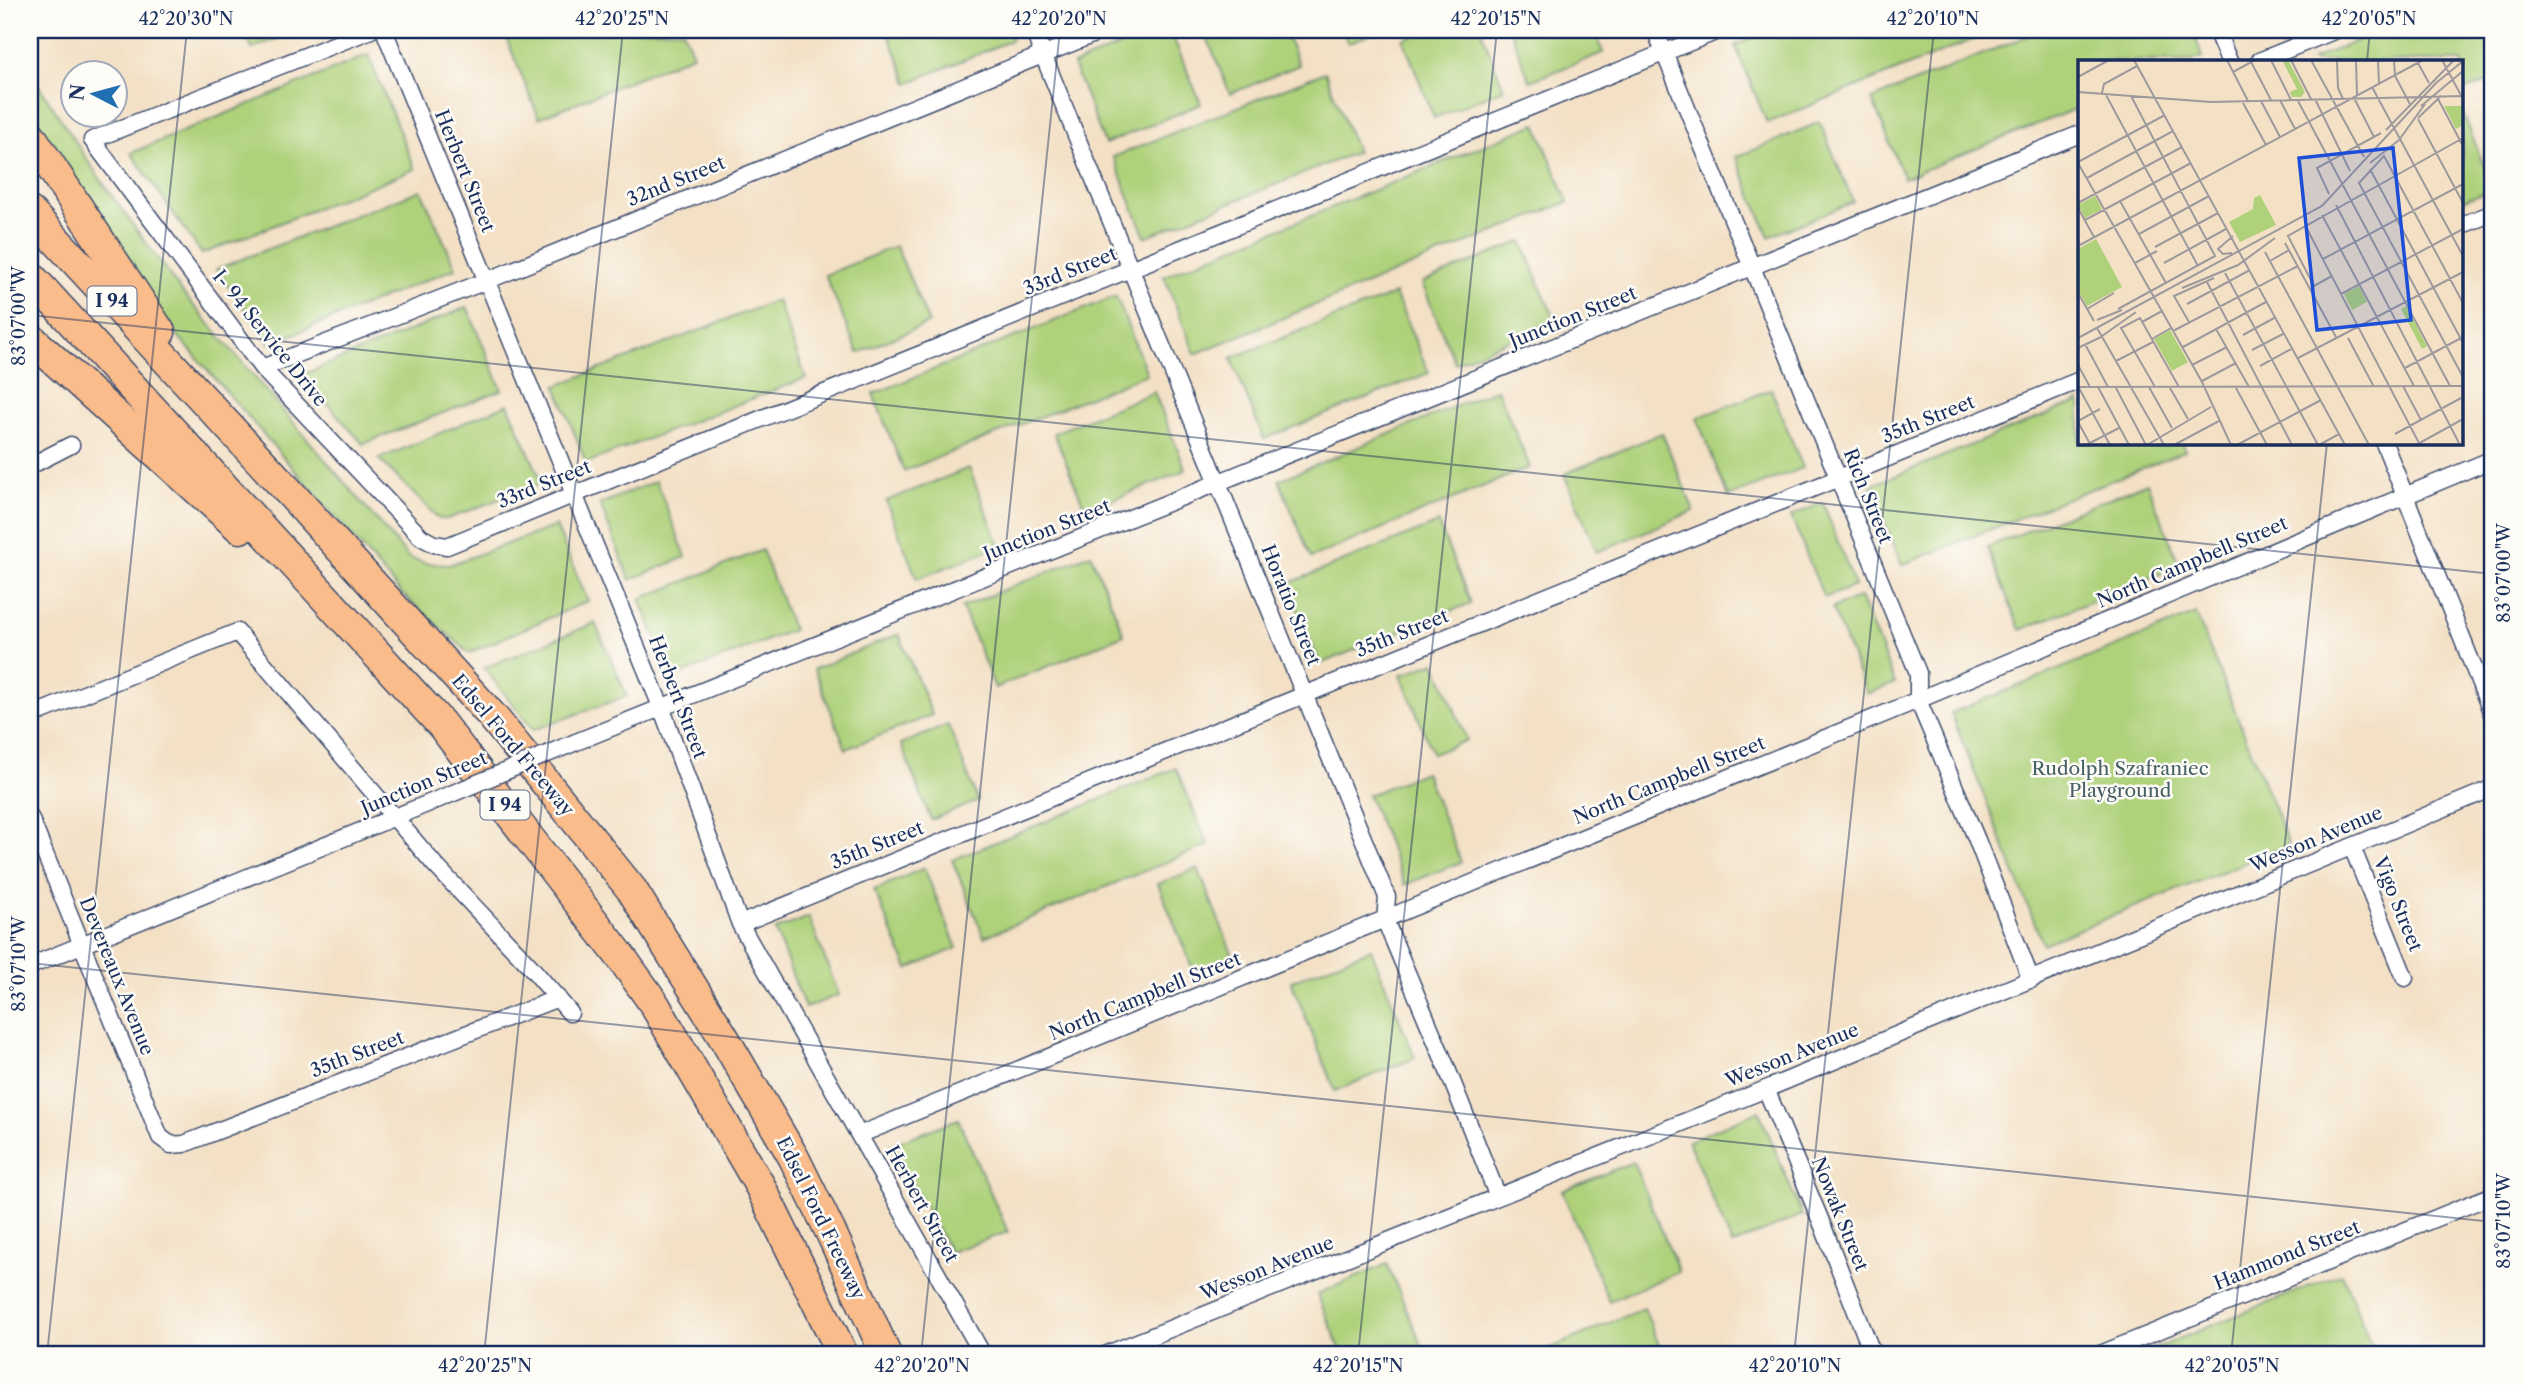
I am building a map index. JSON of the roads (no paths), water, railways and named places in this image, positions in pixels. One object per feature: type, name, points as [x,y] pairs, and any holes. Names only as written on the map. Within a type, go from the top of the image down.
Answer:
[{"type":"highway","points":[[30,135],[161,334],[193,390]]},
{"type":"highway","name":"Edsel Ford Freeway","points":[[30,212],[492,716],[632,890],[724,1038],[794,1158],[834,1237],[886,1355]]},
{"type":"highway","name":"Edsel Ford Freeway","points":[[30,276],[457,743],[621,957],[653,1002],[760,1186],[843,1355]]},
{"type":"highway","points":[[30,338],[233,524],[290,561]]},
{"type":"street","name":"I- 94 Service Drive","points":[[371,30],[92,140],[262,368],[421,537],[434,544]]},
{"type":"street","name":"Herbert Street","points":[[384,30],[662,709],[740,923],[983,1355]]},
{"type":"street","name":"Horatio Street","points":[[1033,30],[1387,897],[1385,920],[1498,1197]]},
{"type":"street","name":"32nd Street","points":[[262,368],[486,281],[1104,30]]},
{"type":"street","name":"Rich Street","points":[[1655,30],[1918,673],[1919,700],[2031,980]]},
{"type":"street","name":"33rd Street","points":[[434,544],[447,545],[460,541],[1720,30]]},
{"type":"street","points":[[2216,30],[2229,60]]},
{"type":"street","points":[[2261,60],[2336,30]]},
{"type":"street","name":"Junction Street","points":[[30,966],[576,742],[2078,135]]},
{"type":"street","points":[[2464,224],[2493,212]]},
{"type":"street","name":"35th Street","points":[[740,923],[2078,381]]},
{"type":"street","points":[[2384,444],[2493,716]]},
{"type":"street","points":[[30,466],[71,445]]},
{"type":"street","name":"North Campbell Street","points":[[859,1135],[1919,700],[2493,459]]},
{"type":"street","points":[[30,716],[237,632],[435,866],[529,965],[570,1013]]},
{"type":"street","name":"Wesson Avenue","points":[[1105,1355],[1766,1089],[2493,788]]},
{"type":"street","name":"Devereaux Avenue","points":[[30,817],[160,1137],[171,1145]]},
{"type":"street","name":"Vigo Street","points":[[2352,847],[2405,978]]},
{"type":"street","name":"35th Street","points":[[171,1145],[184,1144],[558,998]]},
{"type":"street","name":"Nowak Street","points":[[1766,1089],[1873,1355]]},
{"type":"street","name":"Hammond Street","points":[[2098,1355],[2493,1195]]},
{"type":"park label","name":"Rudolph Szafraniec Playground","points":[[2120,779]]}]
